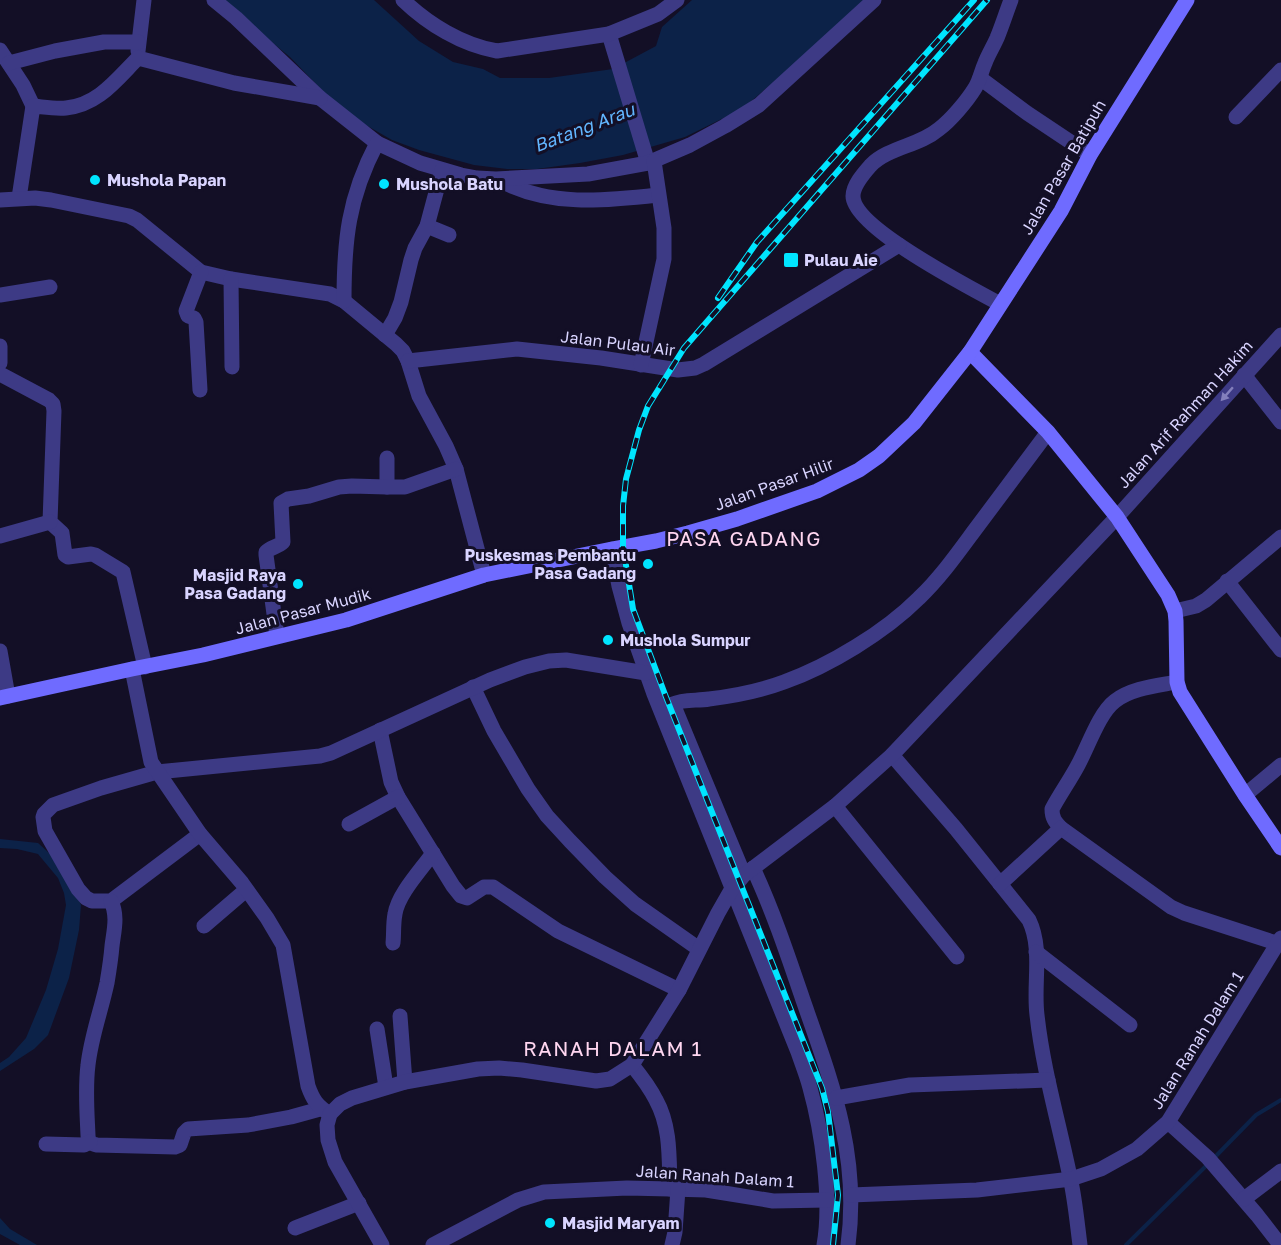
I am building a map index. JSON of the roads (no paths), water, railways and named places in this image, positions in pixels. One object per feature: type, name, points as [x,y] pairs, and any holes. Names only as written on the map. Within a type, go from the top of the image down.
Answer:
[{"type":"main road","name":"Jalan Pasar Batipuh","points":[[970,352],[1060,211],[1090,155],[1187,0]]},
{"type":"main road","points":[[970,352],[1048,432],[1117,517],[1168,595],[1175,611],[1177,682],[1180,692],[1281,848]]},
{"type":"main road","name":"Jalan Pasar Hilir","points":[[612,549],[656,541],[737,519],[817,491],[850,474],[879,456],[914,423],[970,352]]},
{"type":"main road","name":"Jalan Pasar Mudik","points":[[4,697],[203,655],[346,620],[484,575],[612,549]]},
{"type":"street","points":[[33,106],[69,108],[91,101],[103,92],[138,58],[144,0]]},
{"type":"street","points":[[214,0],[237,18],[320,98],[376,143],[420,163],[442,170],[470,177],[496,179],[588,174],[672,154],[708,136],[759,105],[874,0]]},
{"type":"street","points":[[403,0],[415,11],[458,38],[496,51],[609,37],[658,14],[677,0]]},
{"type":"street","points":[[1000,304],[898,245],[856,208],[853,195],[855,187],[872,165],[884,156],[923,140],[939,129],[974,91],[1011,0]]},
{"type":"street","points":[[609,37],[649,159],[664,228],[664,259],[641,364]]},
{"type":"street","points":[[9,63],[104,42],[138,42]]},
{"type":"street","points":[[0,50],[23,85],[33,106],[19,198]]},
{"type":"street","points":[[138,58],[234,83],[320,98]]},
{"type":"street","points":[[1236,117],[1281,70]]},
{"type":"street","points":[[980,78],[1090,155]]},
{"type":"street","points":[[344,301],[344,273],[350,216],[359,181],[376,143]]},
{"type":"street","points":[[385,335],[398,311],[411,260],[427,226],[442,170]]},
{"type":"street","points":[[496,179],[527,193],[545,197],[603,200],[658,195]]},
{"type":"street","points":[[0,200],[35,198],[129,216],[201,272],[231,279],[330,294],[344,301],[403,351],[419,396],[456,469],[484,575]]},
{"type":"street","points":[[427,226],[449,235]]},
{"type":"street","name":"Jalan Pulau Air","points":[[408,361],[517,349],[678,370],[695,368],[898,245]]},
{"type":"street","points":[[200,390],[196,322],[186,312],[201,272]]},
{"type":"street","points":[[231,279],[232,367]]},
{"type":"street","points":[[0,295],[50,287]]},
{"type":"street","name":"Jalan Arif Rahman Hakim","points":[[632,1065],[679,990],[718,913],[733,889],[748,872],[835,806],[892,755],[1117,517],[1281,335]]},
{"type":"street","points":[[0,346],[0,363]]},
{"type":"street","points":[[0,374],[53,404],[50,522],[62,533],[65,555],[68,557],[95,555],[123,572],[139,668],[151,762],[200,834],[267,918],[283,945],[308,1086],[313,1098],[325,1111],[328,1140],[335,1162],[382,1245]]},
{"type":"street","points":[[1244,375],[1281,422]]},
{"type":"street","points":[[848,1245],[851,1195],[847,1150],[836,1098],[761,886],[748,872],[673,704],[745,693],[784,682],[827,663],[891,621],[914,603],[940,575],[1048,432]]},
{"type":"street","points":[[387,458],[387,488]]},
{"type":"street","points":[[277,636],[266,552],[283,542],[281,503],[339,487],[387,488],[412,485],[456,469]]},
{"type":"street","points":[[0,536],[50,522]]},
{"type":"street","points":[[1175,611],[1196,606],[1206,600],[1281,537]]},
{"type":"street","points":[[612,549],[623,604],[646,673],[798,1052],[810,1088],[822,1146],[827,1200],[824,1245]]},
{"type":"street","points":[[1227,581],[1281,650]]},
{"type":"street","points":[[0,651],[4,697]]},
{"type":"street","points":[[200,834],[111,901],[92,901],[82,894],[45,831],[43,821],[44,814],[54,805],[101,788],[157,772],[310,758],[331,753],[473,687],[525,668],[566,660],[646,673]]},
{"type":"street","points":[[1177,682],[1135,691],[1109,706],[1079,764],[1052,809],[1054,821],[1171,907],[1184,913],[1279,941]]},
{"type":"street","points":[[473,687],[494,731],[528,789],[547,816],[605,877],[635,904],[699,949]]},
{"type":"street","points":[[380,730],[391,782],[398,797],[462,897],[469,897],[484,887],[493,887],[558,931],[679,990]]},
{"type":"street","points":[[892,755],[956,829],[1029,920],[1035,935],[1036,1003],[1048,1080],[1071,1179],[1080,1245]]},
{"type":"street","points":[[1245,795],[1281,765]]},
{"type":"street","points":[[349,824],[398,797]]},
{"type":"street","points":[[835,806],[957,957]]},
{"type":"street","points":[[1000,884],[1061,828]]},
{"type":"street","points":[[393,943],[394,915],[397,908],[404,893],[433,853]]},
{"type":"street","points":[[204,926],[246,890]]},
{"type":"street","points":[[90,1142],[86,1089],[88,1064],[111,958],[116,917],[111,901]]},
{"type":"street","name":"Jalan Ranah Dalam 1","points":[[851,1195],[977,1190],[1071,1179],[1101,1169],[1128,1154],[1149,1140],[1168,1122],[1279,941]]},
{"type":"street","points":[[1036,952],[1130,1025]]},
{"type":"street","points":[[400,1016],[405,1082]]},
{"type":"street","points":[[377,1029],[386,1087]]},
{"type":"street","points":[[46,1144],[90,1142],[97,1145],[175,1147],[180,1144],[184,1133],[188,1130],[248,1125],[325,1111],[352,1098],[386,1087],[470,1070],[499,1068],[596,1081],[610,1079],[632,1065],[657,1101],[665,1123],[674,1189],[675,1232],[672,1245]]},
{"type":"street","points":[[836,1098],[910,1085],[1048,1080]]},
{"type":"street","points":[[1168,1122],[1208,1158],[1279,1243]]},
{"type":"street","points":[[1244,1199],[1281,1171]]},
{"type":"street","name":"Jalan Ranah Dalam 1","points":[[433,1245],[518,1200],[543,1192],[627,1188],[674,1189],[705,1190],[773,1201],[827,1200]]},
{"type":"street","points":[[296,1228],[359,1203]]},
{"type":"water","name":"Batang Arau","points":[[220,0],[374,0],[419,41],[453,62],[483,69],[500,78],[549,78],[613,69],[656,46],[662,27],[692,0],[864,0],[742,109],[685,137],[623,155],[580,163],[537,169],[507,169],[474,165],[419,150],[392,140],[343,112],[290,57]]},
{"type":"water","points":[[0,839],[38,843],[60,863],[81,905],[79,930],[69,978],[48,1035],[34,1049],[0,1071],[0,1063],[9,1057],[26,1038],[46,990],[58,949],[66,905],[58,878],[38,854],[0,848]]},
{"type":"water","points":[[0,1218],[10,1229],[37,1245],[20,1245],[0,1234]]},
{"type":"waterway","points":[[1214,1158],[1256,1115],[1281,1100]]},
{"type":"waterway","points":[[1126,1245],[1209,1163]]},
{"type":"railway","points":[[718,298],[757,242],[974,0]]},
{"type":"railway","points":[[833,1245],[838,1195],[828,1112],[822,1088],[633,609],[623,547],[623,506],[626,479],[648,406],[684,348],[987,0]]},
{"type":"place","name":"Mushola Papan","points":[[95,180]]},
{"type":"place","name":"Mushola Batu","points":[[384,184]]},
{"type":"place","name":"Pulau Aie","points":[[791,260]]},
{"type":"place","name":"Puskesmas Pembantu Pasa Gadang","points":[[648,564]]},
{"type":"place","name":"Masjid Raya Pasa Gadang","points":[[298,584]]},
{"type":"place","name":"Mushola Sumpur","points":[[608,640]]},
{"type":"place","name":"Masjid Maryam","points":[[550,1223]]},
{"type":"district","name":"PASA GADANG","points":[[744,538]]},
{"type":"district","name":"RANAH DALAM 1","points":[[613,1048]]}]
